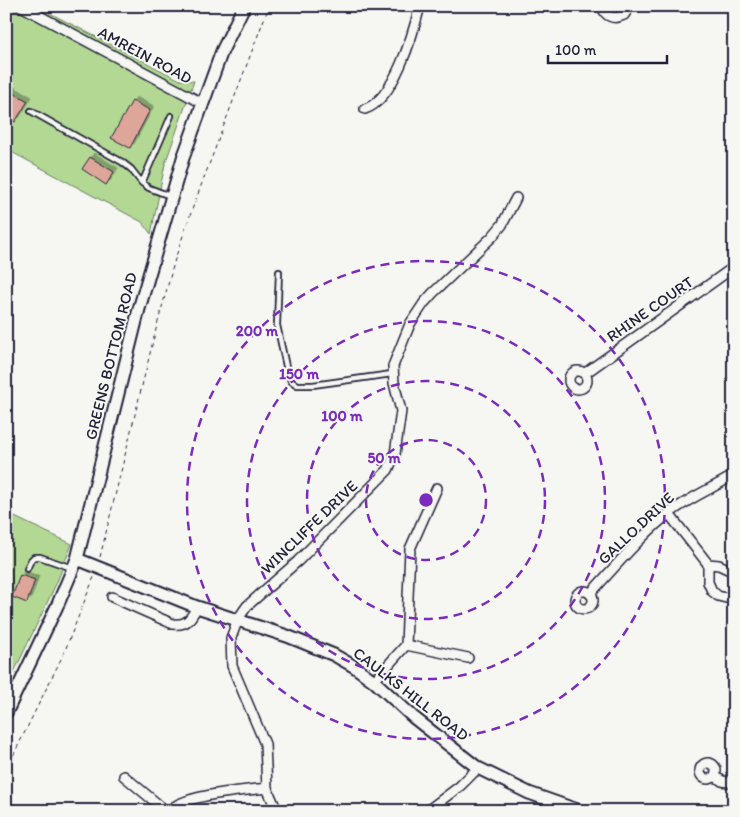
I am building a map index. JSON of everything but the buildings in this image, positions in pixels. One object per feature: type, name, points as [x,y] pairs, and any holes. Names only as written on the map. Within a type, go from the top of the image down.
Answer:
[{"type":"street","name":"AMREIN ROAD","points":[[20,6],[202,103]]},
{"type":"street","name":"GREENS BOTTOM ROAD","points":[[6,713],[75,564],[139,309],[171,197],[202,103],[222,51],[244,6]]},
{"type":"street","points":[[365,109],[373,106],[382,96],[407,52],[420,6]]},
{"type":"street","points":[[602,6],[606,15],[615,18],[624,15],[630,6]]},
{"type":"street","name":"WINCLIFFE DRIVE","points":[[238,619],[247,606],[298,561],[388,470],[395,454],[400,411],[392,374],[393,366],[410,324],[424,303],[492,237],[502,225],[516,198]]},
{"type":"street","name":"RHINE COURT","points":[[584,374],[734,268]]},
{"type":"street","name":"GALLO DRIVE","points":[[590,594],[646,535],[669,514],[688,500],[734,475]]},
{"type":"street","points":[[374,681],[406,645],[410,548],[436,488]]},
{"type":"street","points":[[669,514],[708,564],[708,582],[712,590],[718,596],[726,598],[734,593]]},
{"type":"street","name":"CAULKS HILL ROAD","points":[[75,564],[97,567],[197,606],[312,645],[354,667],[374,681],[414,717],[478,768],[529,793],[580,811]]},
{"type":"street","points":[[708,564],[719,565],[734,572]]},
{"type":"street","points":[[112,597],[178,625],[186,623],[197,606]]},
{"type":"street","points":[[238,619],[231,638],[232,666],[266,744],[267,788],[277,811]]},
{"type":"street","points":[[406,645],[468,658]]},
{"type":"street","points":[[427,811],[460,786],[478,768]]},
{"type":"street","points":[[124,776],[167,811],[178,804],[195,799],[267,788]]},
{"type":"street","points":[[715,776],[722,781],[734,783]]},
{"type":"lane","points":[[31,111],[122,162],[150,188],[171,197]]},
{"type":"lane","points":[[142,182],[172,116]]},
{"type":"lane","points":[[279,272],[277,325],[291,381],[296,385],[313,385],[392,374]]},
{"type":"lane","points":[[27,569],[34,556],[75,564]]},
{"type":"path","points":[[6,770],[64,653],[97,567],[175,259],[269,6]]},
{"type":"green space","points":[[6,6],[36,6],[180,80],[194,81],[165,164],[151,234],[142,222],[6,149]]},
{"type":"green space","points":[[6,513],[72,544],[57,582],[6,689]]}]
